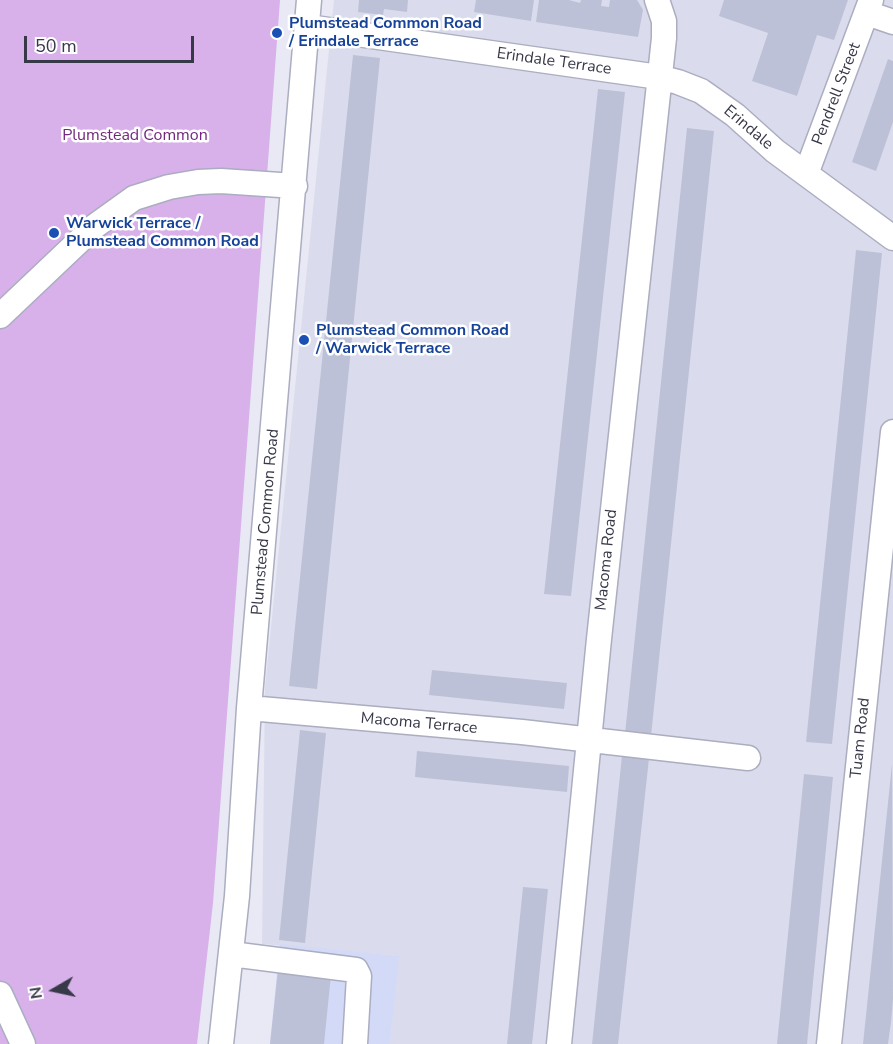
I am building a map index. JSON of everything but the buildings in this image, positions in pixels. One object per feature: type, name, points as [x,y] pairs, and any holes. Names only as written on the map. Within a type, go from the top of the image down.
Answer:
[{"type":"street","name":"Plumstead Common Road","points":[[220,1044],[237,896],[249,708],[309,0]]},
{"type":"street","points":[[657,0],[664,21],[664,38],[658,77]]},
{"type":"street","name":"Pendrell Street","points":[[806,174],[869,6],[893,22]]},
{"type":"street","name":"Erindale Terrace","points":[[308,27],[658,77]]},
{"type":"street","name":"Erindale","points":[[658,77],[701,91],[735,115],[775,151],[893,238]]},
{"type":"street","name":"Macoma Road","points":[[559,1044],[658,77]]},
{"type":"street","points":[[0,316],[95,226],[134,198],[169,187],[209,181],[295,186]]},
{"type":"street","name":"Tuam Road","points":[[829,1044],[888,545],[893,432]]},
{"type":"street","name":"Macoma Terrace","points":[[249,708],[589,740],[748,758]]},
{"type":"street","points":[[231,954],[356,970],[359,976],[354,1044]]},
{"type":"street","points":[[0,994],[23,1044]]},
{"type":"shaded area","points":[[334,0],[893,0],[893,1044],[390,1044],[398,956],[262,944],[265,687]]},
{"type":"shaded area","points":[[280,944],[399,956],[390,1044],[270,1044]]},
{"type":"green space","name":"Plumstead Common","points":[[0,0],[280,0],[213,903],[197,1044],[0,1044]]},
{"type":"place","name":"Plumstead Common Road / Erindale Terrace","points":[[277,33]]},
{"type":"place","name":"Warwick Terrace / Plumstead Common Road","points":[[54,233]]},
{"type":"place","name":"Plumstead Common Road / Warwick Terrace","points":[[304,340]]}]
